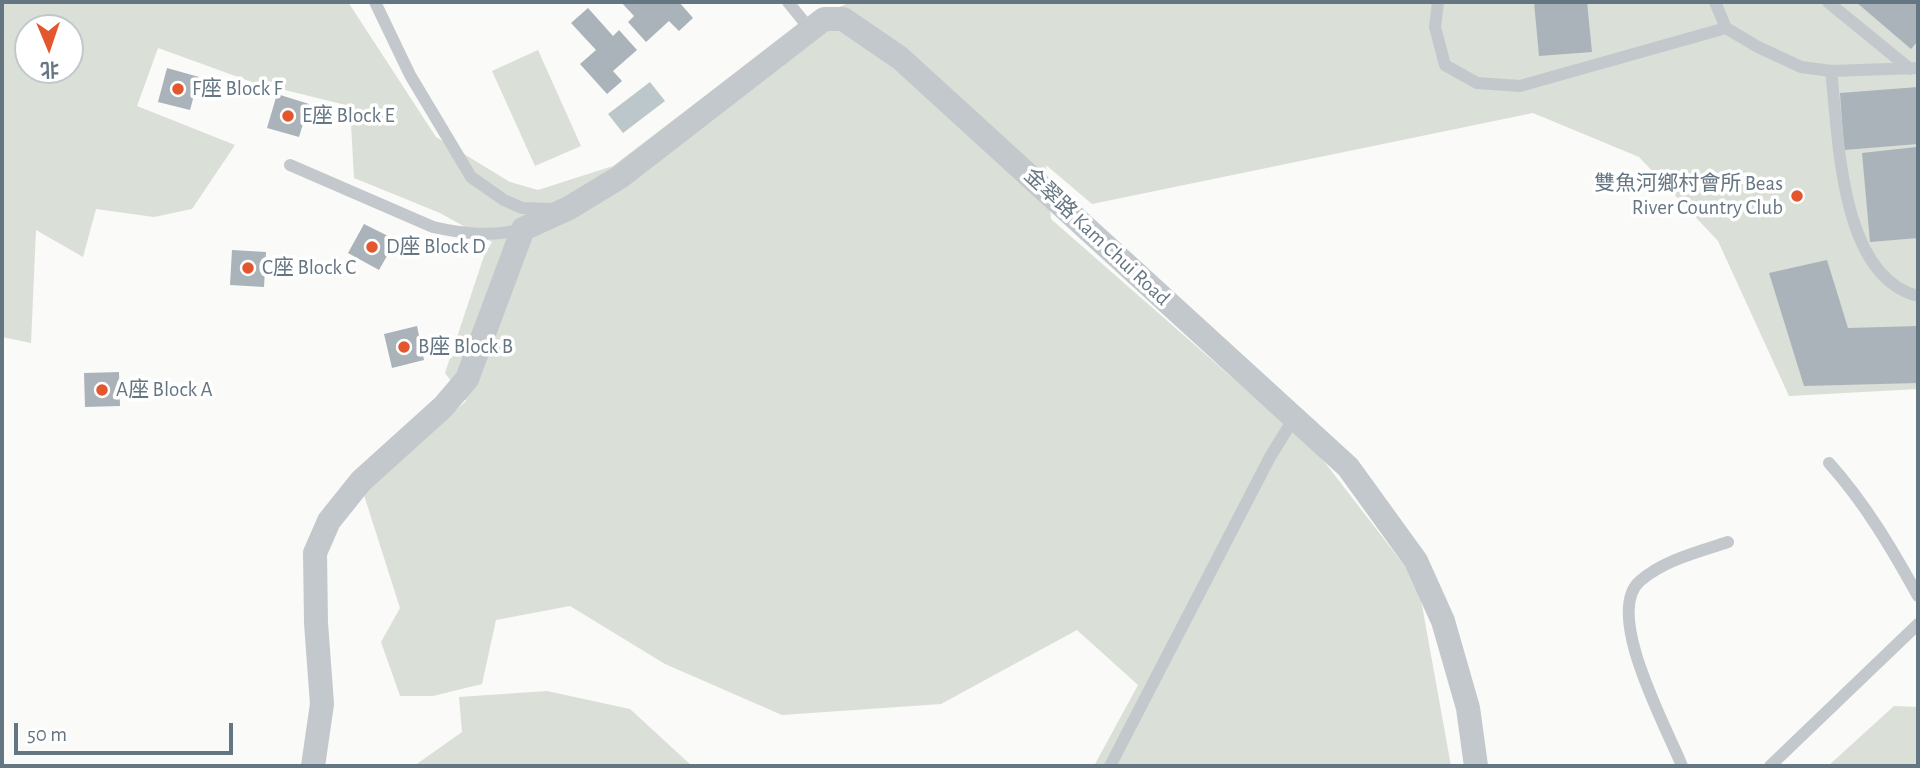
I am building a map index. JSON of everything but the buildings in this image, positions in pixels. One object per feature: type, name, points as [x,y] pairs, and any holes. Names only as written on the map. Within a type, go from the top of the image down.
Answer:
[{"type":"street","name":"金翠路 Kam Chui Road","points":[[523,229],[569,208],[620,177],[797,11],[824,19],[843,19],[900,58],[1348,467],[1416,561],[1443,621],[1468,708],[1476,766]]},
{"type":"street","points":[[313,766],[322,704],[316,623],[315,553],[328,521],[361,481],[443,407],[467,379],[523,229]]},
{"type":"lane","points":[[375,2],[410,75],[471,177],[504,200],[522,208],[569,208]]},
{"type":"lane","points":[[1437,2],[1435,27],[1446,65],[1477,83],[1520,86],[1726,28]]},
{"type":"lane","points":[[1715,2],[1726,28],[1801,67],[1831,71],[1914,68]]},
{"type":"lane","points":[[1828,2],[1914,68]]},
{"type":"lane","points":[[1831,71],[1850,214],[1874,265],[1901,291],[1918,296]]},
{"type":"lane","points":[[290,165],[433,227],[456,233],[498,235],[523,229]]},
{"type":"lane","points":[[1110,766],[1264,468],[1294,418]]},
{"type":"lane","points":[[1829,463],[1848,484],[1891,548],[1918,596]]},
{"type":"lane","points":[[1682,766],[1631,641],[1627,600],[1638,583],[1665,564],[1728,542]]},
{"type":"lane","points":[[1770,766],[1918,624]]},
{"type":"shaded area","points":[[2,2],[348,2],[436,137],[510,182],[538,190],[613,166],[799,24],[851,2],[1918,2],[1918,389],[1789,396],[1718,241],[1639,157],[1533,113],[1092,204],[1046,165],[1051,219],[1316,451],[1418,583],[1451,766],[1094,766],[1138,685],[1077,630],[941,704],[782,715],[665,664],[570,606],[496,620],[482,684],[433,696],[400,696],[381,642],[400,608],[363,492],[466,401],[445,373],[484,256],[492,242],[440,213],[354,178],[350,106],[252,82],[158,48],[137,106],[235,145],[192,209],[154,217],[96,209],[83,257],[36,230],[31,343],[2,337]]},
{"type":"shaded area","points":[[538,50],[581,146],[535,166],[492,71]]},
{"type":"shaded area","points":[[650,82],[665,101],[623,133],[608,114]]},
{"type":"shaded area","points":[[547,691],[630,709],[692,766],[414,766],[462,732],[459,697]]},
{"type":"shaded area","points":[[1894,706],[1918,707],[1918,766],[1828,766]]},
{"type":"place","name":"F座 Block F","points":[[178,89]]},
{"type":"place","name":"E座 Block E","points":[[288,116]]},
{"type":"place","name":"雙魚河鄉村會所 Beas River Country Club","points":[[1797,196]]},
{"type":"place","name":"D座 Block D","points":[[372,247]]},
{"type":"place","name":"C座 Block C","points":[[248,268]]},
{"type":"place","name":"B座 Block B","points":[[404,347]]},
{"type":"place","name":"A座 Block A","points":[[102,390]]}]
